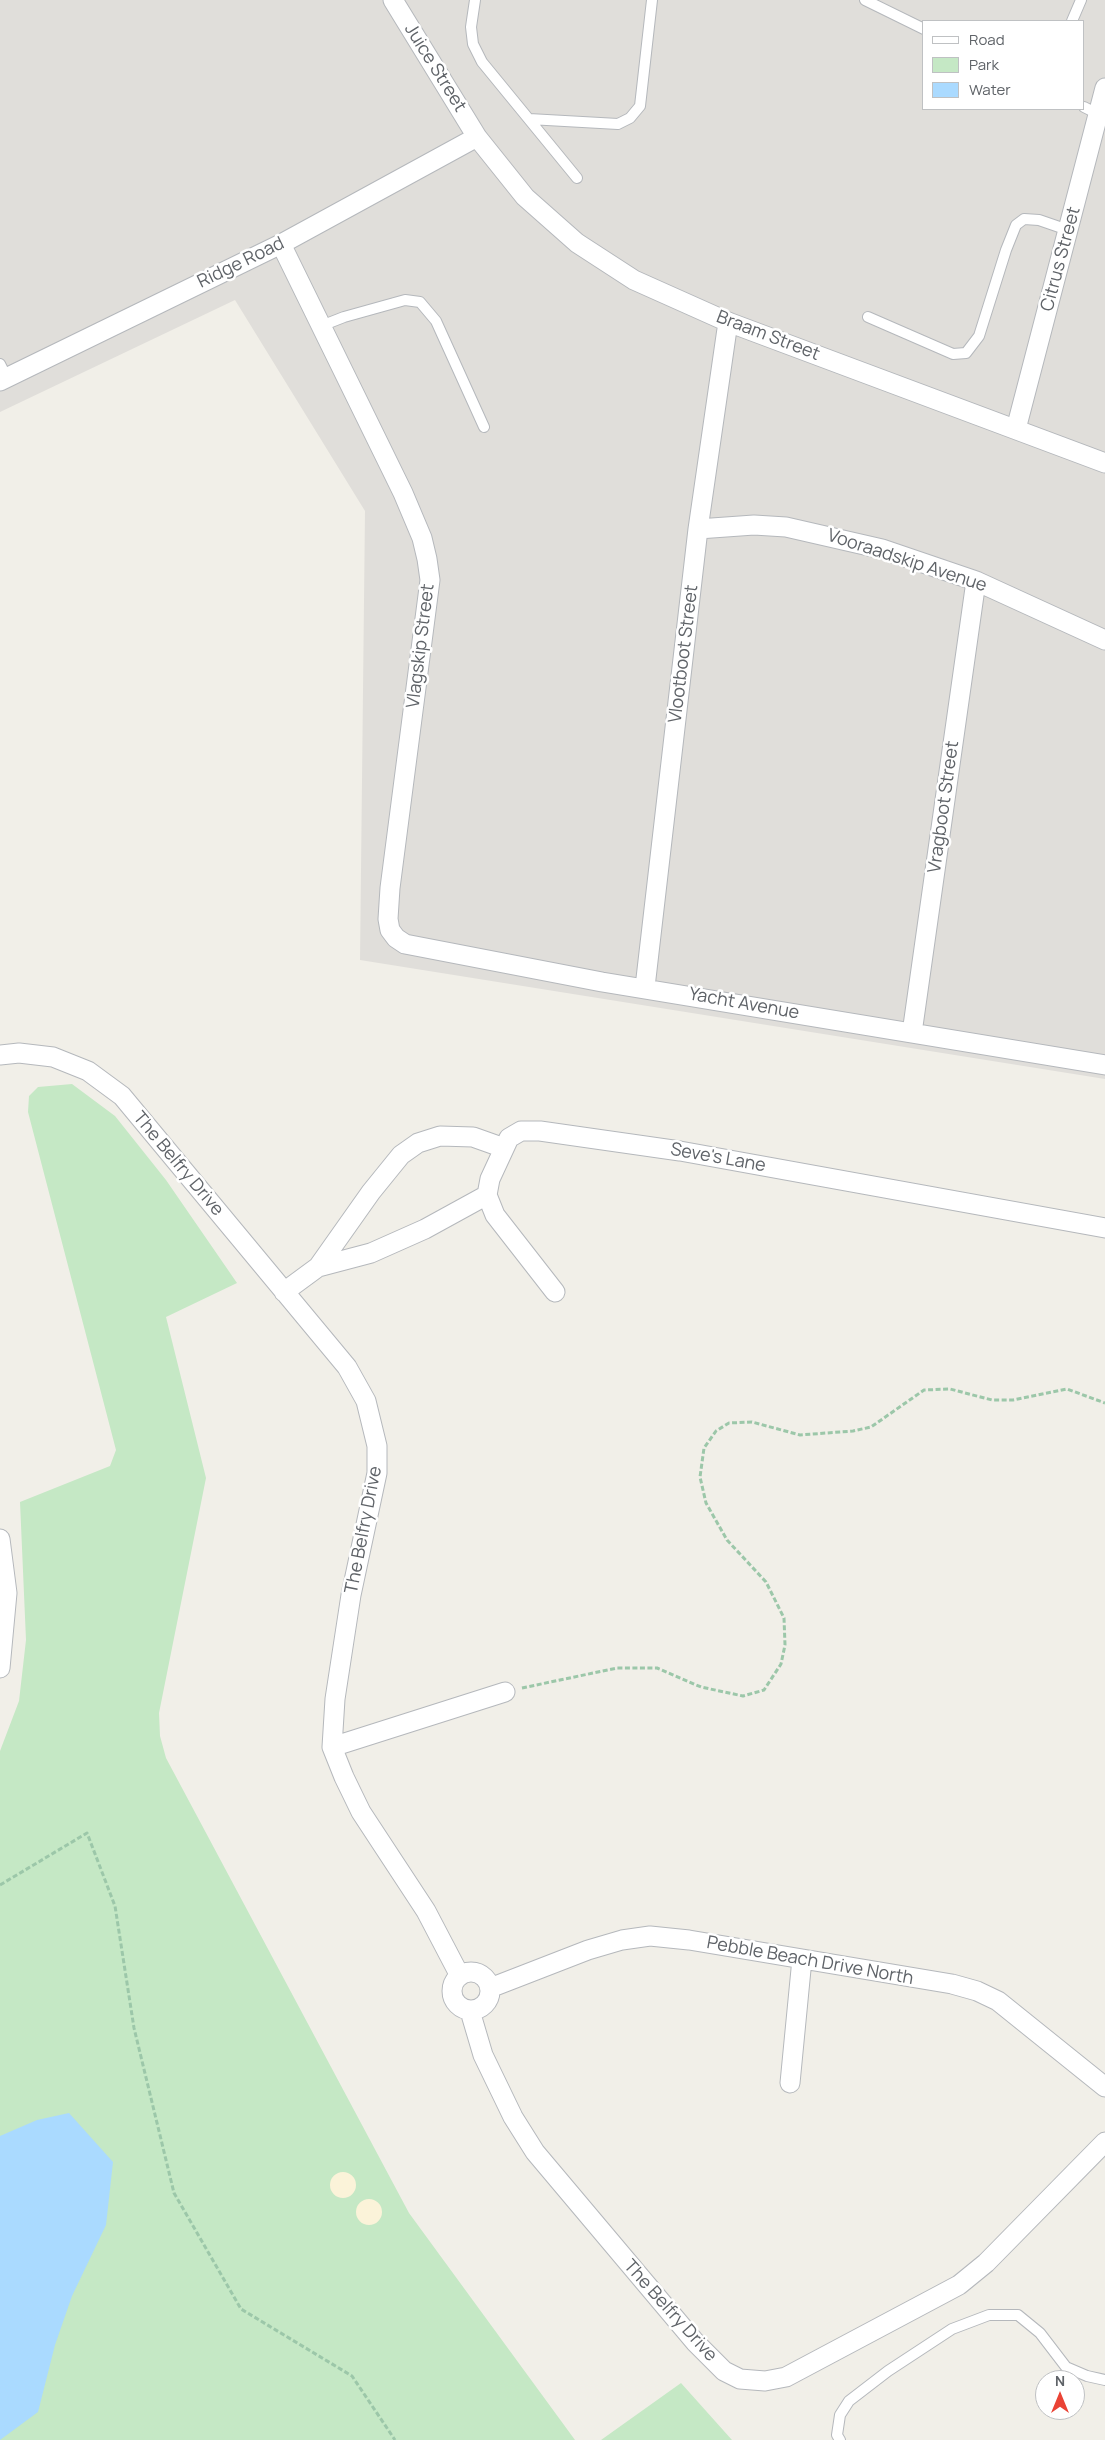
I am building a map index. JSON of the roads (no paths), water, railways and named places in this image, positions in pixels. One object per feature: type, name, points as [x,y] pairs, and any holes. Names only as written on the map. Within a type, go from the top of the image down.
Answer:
[{"type":"street","name":"Juice Street","points":[[393,0],[477,137]]},
{"type":"street","name":"Citrus Street","points":[[1016,429],[1068,230],[1091,111],[1105,88]]},
{"type":"street","name":"Ridge Road","points":[[2,374],[281,244],[477,137]]},
{"type":"street","name":"Braam Street","points":[[477,137],[525,197],[577,243],[634,280],[728,322],[1105,463]]},
{"type":"street","name":"Vlagskip Street","points":[[281,244],[403,494],[422,538],[427,559],[430,580],[390,888],[388,919],[390,930]]},
{"type":"street","name":"Vlootboot Street","points":[[645,987],[698,529],[728,322]]},
{"type":"street","name":"Vooraadskip Avenue","points":[[698,529],[754,525],[786,527],[882,549],[976,581],[1105,640]]},
{"type":"street","name":"Vragboot Street","points":[[912,1033],[976,581]]},
{"type":"street","name":"Yacht Avenue","points":[[390,930],[396,938],[405,944],[593,980],[645,987],[1105,1065]]},
{"type":"street","name":"The Belfry Drive","points":[[0,1055],[19,1053],[53,1058],[88,1072],[122,1096],[347,1367],[366,1401],[377,1446],[377,1473],[351,1595],[337,1689],[332,1747],[361,1812],[426,1911],[460,1976]]},
{"type":"street","name":"Seve's Lane","points":[[487,1195],[490,1179],[509,1138],[521,1131],[540,1131],[680,1151],[1105,1228]]},
{"type":"street","points":[[284,1292],[318,1267],[377,1184],[401,1155],[418,1143],[440,1136],[473,1137],[504,1148]]},
{"type":"street","points":[[318,1267],[371,1253],[425,1229],[487,1195],[495,1215],[555,1292]]},
{"type":"street","points":[[0,1539],[7,1593],[0,1668]]},
{"type":"street","points":[[332,1747],[505,1692]]},
{"type":"street","name":"Pebble Beach Drive North","points":[[490,1988],[588,1950],[622,1940],[650,1936],[689,1940],[952,1984],[977,1991],[998,2000],[1105,2087]]},
{"type":"street","points":[[790,2084],[802,1959]]},
{"type":"street","points":[[466,1973],[478,1974],[484,1977],[490,1988],[486,2004],[470,2010],[458,2006],[452,1994],[452,1987],[460,1976],[466,1973]]},
{"type":"street","name":"The Belfry Drive","points":[[470,2010],[483,2055],[513,2118],[535,2152],[695,2342],[724,2371],[740,2379],[765,2381],[786,2377],[960,2284],[986,2263],[1105,2142]]},
{"type":"lane","points":[[474,0],[471,27],[473,44],[482,62],[577,178]]},
{"type":"lane","points":[[529,119],[618,124],[630,118],[640,106],[652,0]]},
{"type":"lane","points":[[865,0],[922,28]]},
{"type":"lane","points":[[1072,20],[1081,0]]},
{"type":"lane","points":[[868,317],[953,354],[966,352],[980,336],[1006,250],[1016,225],[1024,219],[1039,220],[1068,230]]},
{"type":"lane","points":[[322,326],[344,317],[405,300],[420,302],[436,321],[484,427]]},
{"type":"lane","points":[[840,2440],[837,2435],[840,2415],[849,2402],[888,2371],[952,2329],[989,2316],[1018,2316],[1040,2333],[1066,2367],[1087,2376],[1105,2380]]},
{"type":"water","points":[[69,2113],[113,2162],[106,2225],[72,2296],[55,2345],[38,2412],[0,2440],[0,2136],[37,2120]]}]
